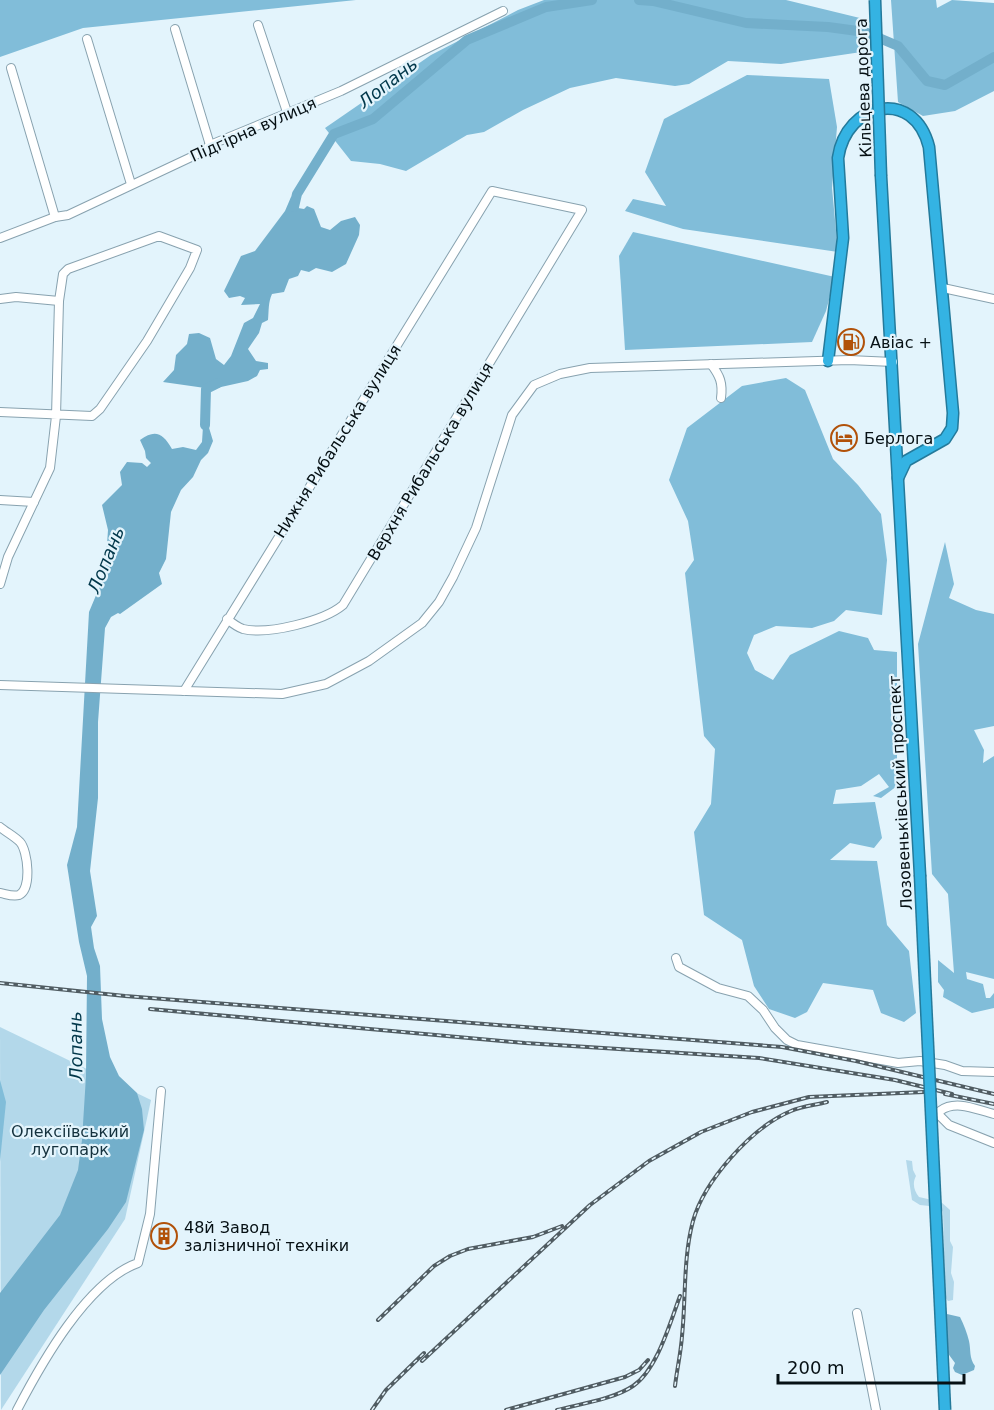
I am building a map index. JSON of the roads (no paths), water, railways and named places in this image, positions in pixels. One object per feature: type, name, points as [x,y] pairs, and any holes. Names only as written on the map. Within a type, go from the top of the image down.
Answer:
[{"type":"highway","name":"Кільцева дорога","points":[[875,0],[881,176]]},
{"type":"highway","points":[[828,361],[843,238],[838,158],[840,147],[849,128],[856,121],[874,110],[891,106],[911,116],[921,127],[927,140],[943,288],[953,413],[952,428],[943,441],[906,461],[898,478]]},
{"type":"highway","name":"Лозовеньківський проспект","points":[[881,176],[920,875],[945,1410]]},
{"type":"street","name":"Підгірна вулиця","points":[[0,238],[55,217],[68,215],[202,152],[210,145],[361,82],[503,11]]},
{"type":"street","points":[[258,25],[287,112]]},
{"type":"street","points":[[175,29],[210,145]]},
{"type":"street","points":[[87,39],[131,184]]},
{"type":"street","points":[[11,68],[55,217]]},
{"type":"street","name":"Нижня Рибальська вулиця","points":[[184,691],[492,191],[582,210]]},
{"type":"street","name":"Верхня Рибальська вулиця","points":[[227,619],[246,629],[300,625],[334,612],[343,605],[582,210]]},
{"type":"street","points":[[0,412],[56,416],[92,416],[100,409],[147,341],[190,268],[197,250],[159,236],[68,269],[63,274],[56,416],[50,468],[8,557],[0,584]]},
{"type":"street","points":[[943,288],[994,298]]},
{"type":"street","points":[[0,299],[16,297],[60,301]]},
{"type":"street","points":[[0,685],[282,694],[326,684],[369,661],[422,623],[439,602],[476,528],[512,415],[534,385],[560,374],[590,369],[828,361],[892,362]]},
{"type":"street","points":[[711,364],[723,384],[721,398]]},
{"type":"street","points":[[0,500],[34,502]]},
{"type":"street","points":[[0,827],[20,842],[26,853],[27,883],[25,890],[20,894],[14,896],[0,894]]},
{"type":"street","points":[[675,958],[680,967],[718,988],[748,996],[764,1010],[781,1034],[797,1045],[898,1063],[920,1061],[945,1065],[962,1071],[994,1072]]},
{"type":"street","points":[[17,1410],[40,1366],[86,1303],[108,1281],[129,1266],[138,1263],[150,1214],[161,1091]]},
{"type":"street","points":[[994,1114],[961,1105],[947,1106],[940,1111],[939,1115],[949,1125],[994,1143]]},
{"type":"street","points":[[857,1313],[876,1410]]},
{"type":"water","points":[[297,194],[298,208],[304,209],[307,206],[314,209],[321,227],[330,230],[341,221],[355,217],[360,225],[359,235],[346,264],[332,272],[316,268],[309,272],[301,270],[298,276],[289,279],[284,292],[272,294],[268,320],[262,323],[259,333],[248,349],[256,361],[268,363],[268,369],[260,370],[257,376],[248,381],[212,389],[163,382],[174,370],[176,355],[187,344],[189,334],[199,333],[210,338],[216,359],[224,365],[231,356],[244,323],[253,318],[260,304],[241,305],[245,298],[240,296],[229,298],[224,291],[241,256],[255,251],[285,211],[291,197]]},
{"type":"water","points":[[204,411],[213,441],[193,477],[181,490],[171,512],[166,559],[159,573],[162,584],[120,614],[111,617],[105,628],[98,722],[98,798],[90,871],[97,916],[91,927],[100,966],[102,1019],[110,1057],[119,1076],[137,1093],[142,1109],[144,1130],[126,1202],[108,1229],[44,1310],[0,1375],[0,1293],[60,1215],[78,1170],[82,1140],[86,1076],[87,976],[79,942],[67,865],[77,827],[89,612],[105,574],[108,530],[102,505],[122,485],[120,472],[127,462],[142,463],[147,467],[151,463],[146,458],[140,440],[145,437],[158,434],[172,449],[183,447],[196,450],[202,442]]},
{"type":"water","points":[[947,1314],[960,1317],[969,1341],[975,1366],[974,1370],[962,1375],[955,1372],[953,1368],[955,1363],[944,1348],[936,1315]]},
{"type":"waterway","name":"Лопань","points":[[294,207],[297,194],[334,134],[373,119],[467,40],[546,7],[592,0]]},
{"type":"waterway","name":"Лопань","points":[[639,0],[653,1],[746,23],[828,27],[865,32],[898,46],[927,81],[945,85],[994,57]]},
{"type":"waterway","name":"Лопань","points":[[205,425],[206,389],[218,383]]},
{"type":"railway","points":[[0,983],[125,996],[782,1047],[856,1061],[994,1094]]},
{"type":"railway","points":[[150,1009],[525,1043],[759,1058],[895,1080],[952,1094]]},
{"type":"railway","points":[[422,1361],[590,1205],[649,1161],[701,1132],[752,1112],[809,1097],[924,1092]]},
{"type":"railway","points":[[945,1094],[994,1104]]},
{"type":"railway","points":[[675,1386],[690,1235],[693,1221],[707,1189],[732,1157],[761,1129],[791,1111],[827,1102]]},
{"type":"railway","points":[[378,1320],[434,1266],[450,1256],[468,1249],[533,1237],[562,1226]]},
{"type":"railway","points":[[557,1410],[596,1401],[625,1391],[642,1379],[662,1345],[680,1296]]},
{"type":"railway","points":[[372,1410],[386,1390],[424,1353]]},
{"type":"railway","points":[[506,1410],[625,1377],[639,1370],[648,1360]]},
{"type":"place","name":"Авiас +","points":[[851,342]]},
{"type":"place","name":"Берлога","points":[[844,438]]},
{"type":"place","name":"48й Завод залізничної техніки","points":[[164,1236]]},
{"type":"park label","name":"Олексіївський лугопарк","points":[[70,1140]]}]
